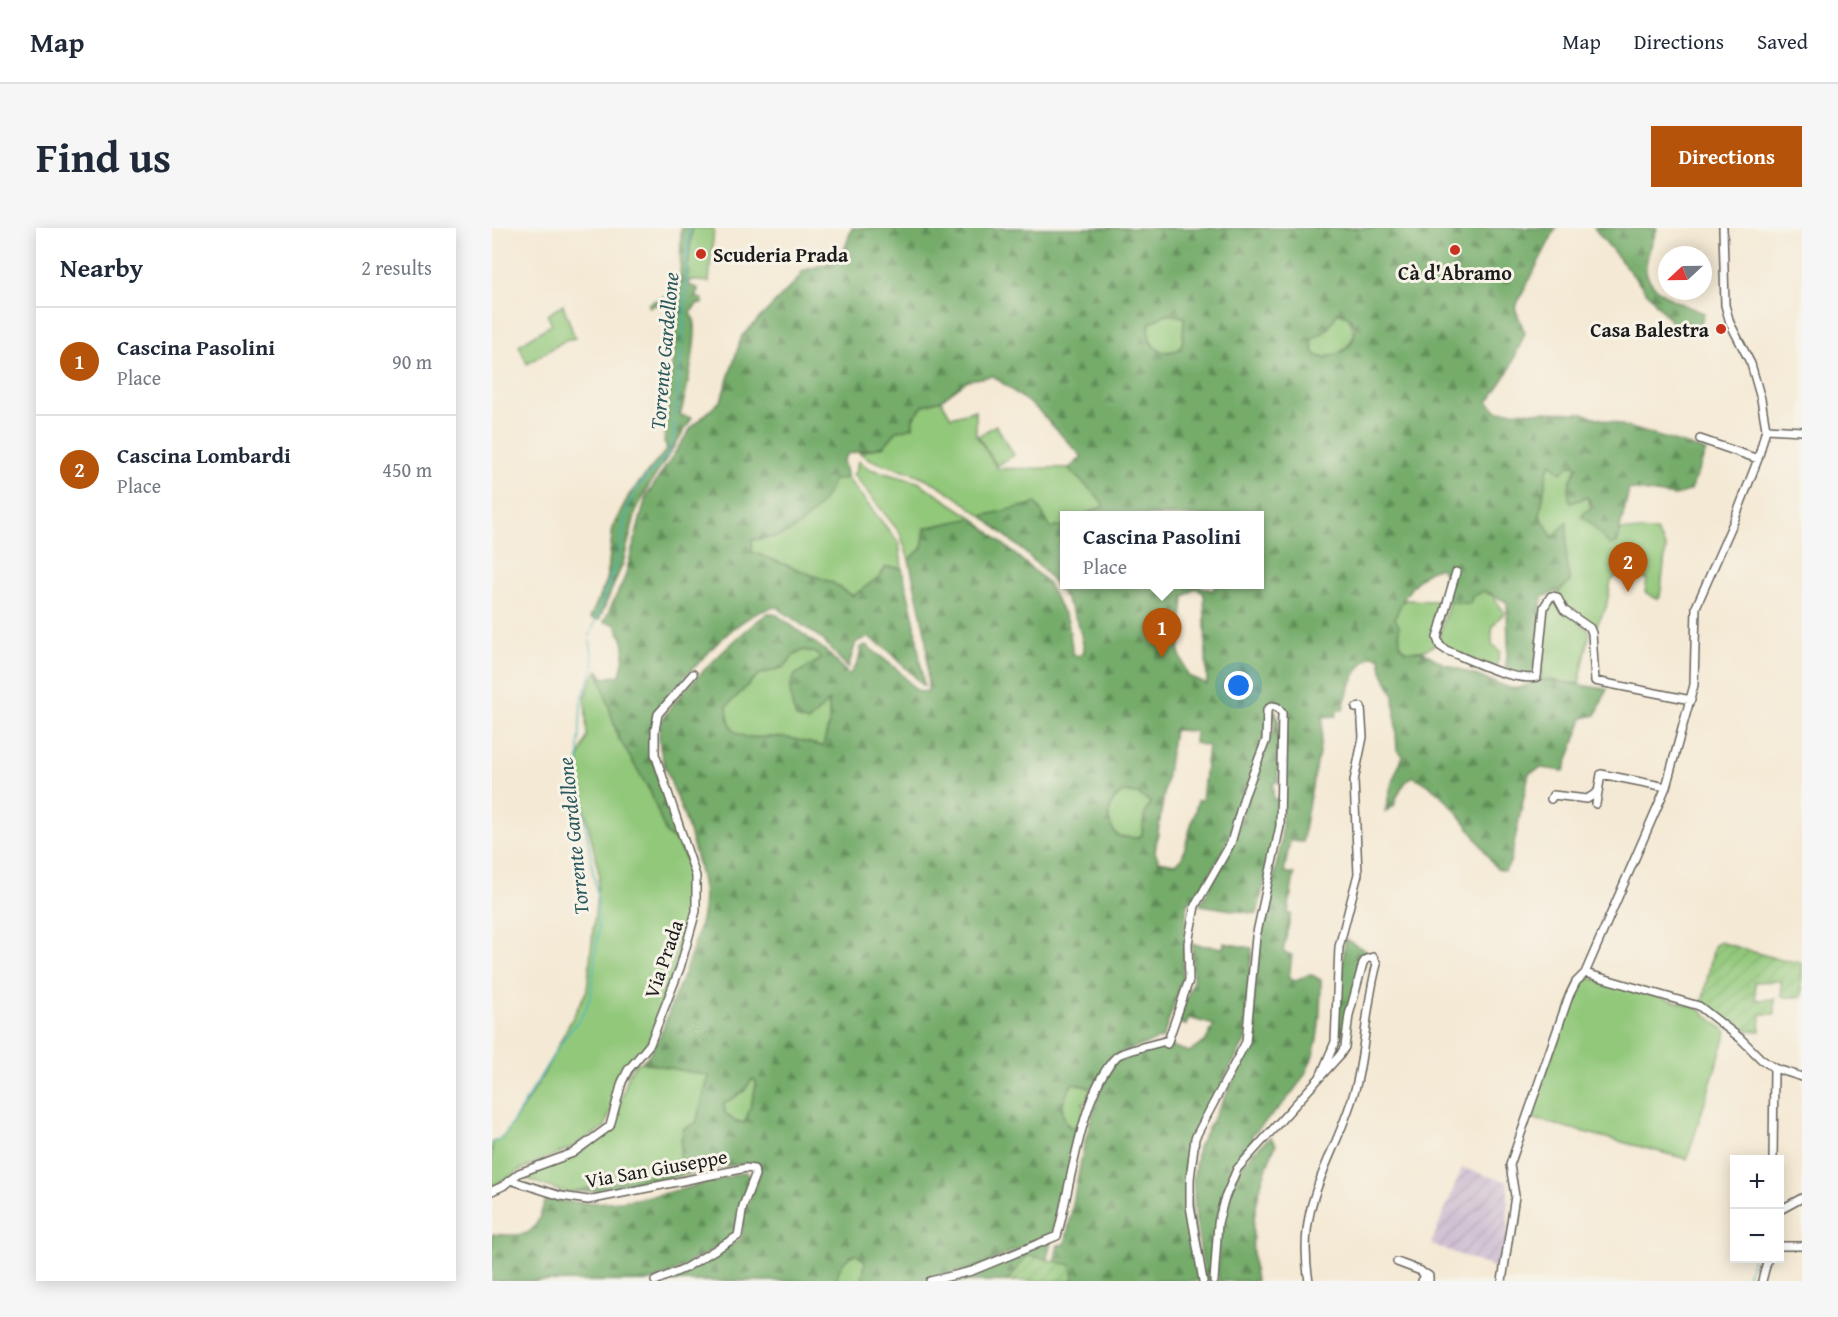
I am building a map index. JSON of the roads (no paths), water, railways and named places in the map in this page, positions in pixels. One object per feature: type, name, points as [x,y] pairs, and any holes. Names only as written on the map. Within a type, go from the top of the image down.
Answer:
[{"type":"street","points":[[1502,1281],[1515,1196],[1510,1166],[1569,996],[1576,982],[1585,973],[1666,787],[1694,685],[1696,607],[1758,459],[1766,429],[1761,399],[1751,364],[1730,323],[1725,305],[1724,228]]},
{"type":"street","points":[[1766,429],[1802,431]]},
{"type":"street","points":[[1701,439],[1758,459]]},
{"type":"street","points":[[1456,572],[1437,638],[1440,646],[1446,650],[1510,676],[1527,679],[1537,677],[1544,607],[1551,596],[1557,597],[1564,610],[1590,628],[1595,681],[1691,700]]},
{"type":"street","name":"Via Prada","points":[[492,1191],[523,1171],[573,1153],[610,1125],[622,1082],[628,1070],[650,1044],[680,968],[696,911],[696,876],[654,754],[655,730],[658,714],[693,674]]},
{"type":"street","points":[[930,1281],[972,1271],[1057,1236],[1087,1113],[1098,1082],[1117,1055],[1168,1042],[1189,980],[1188,943],[1195,906],[1231,843],[1244,797],[1266,740],[1267,710],[1272,706],[1277,707],[1282,713],[1280,826],[1256,937],[1246,1042],[1195,1138],[1192,1159],[1190,1206],[1203,1281]]},
{"type":"street","points":[[1320,1077],[1335,1042],[1339,947],[1358,874],[1354,781],[1363,737],[1363,715],[1360,708],[1356,708]]},
{"type":"street","points":[[1596,804],[1601,774],[1666,787]]},
{"type":"street","points":[[1552,795],[1582,800],[1598,792]]},
{"type":"street","points":[[1214,1281],[1218,1222],[1237,1169],[1345,1047],[1349,1015],[1363,963],[1366,959],[1373,957],[1377,964],[1368,999],[1356,1084],[1317,1181],[1310,1205],[1307,1230],[1309,1281]]},
{"type":"street","points":[[1585,973],[1699,1006],[1774,1068],[1802,1077]]},
{"type":"street","points":[[1335,1042],[1345,1047]]},
{"type":"street","points":[[1773,1155],[1774,1068]]},
{"type":"street","name":"Via San Giuseppe","points":[[510,1180],[561,1196],[588,1200],[754,1169],[755,1175],[743,1206],[738,1236],[685,1269],[655,1281]]},
{"type":"street","points":[[1781,1209],[1802,1198]]},
{"type":"street","points":[[1784,1246],[1802,1246]]},
{"type":"street","points":[[1397,1262],[1420,1271],[1423,1278],[1428,1275],[1429,1281]]},
{"type":"street","points":[[1762,1281],[1767,1263]]},
{"type":"waterway","name":"Torrente Gardellone","points":[[590,636],[618,557],[628,506],[637,488],[668,454],[673,438],[684,327],[689,228]]},
{"type":"waterway","name":"Torrente Gardellone","points":[[492,1143],[503,1138],[560,1044],[584,1013],[591,994],[598,932],[598,902],[578,777],[581,701],[594,667],[590,641]]},
{"type":"waterway","points":[[1746,1281],[1751,1263]]},
{"type":"place","name":"Cà d'Abramo","points":[[1455,250]]},
{"type":"place","name":"Scuderia Prada","points":[[701,254]]},
{"type":"place","name":"Casa Balestra","points":[[1721,329]]},
{"type":"place","name":"Cascina Lombardi","points":[[1628,592]]},
{"type":"place","name":"Cascina Pasolini","points":[[1162,658]]}]
